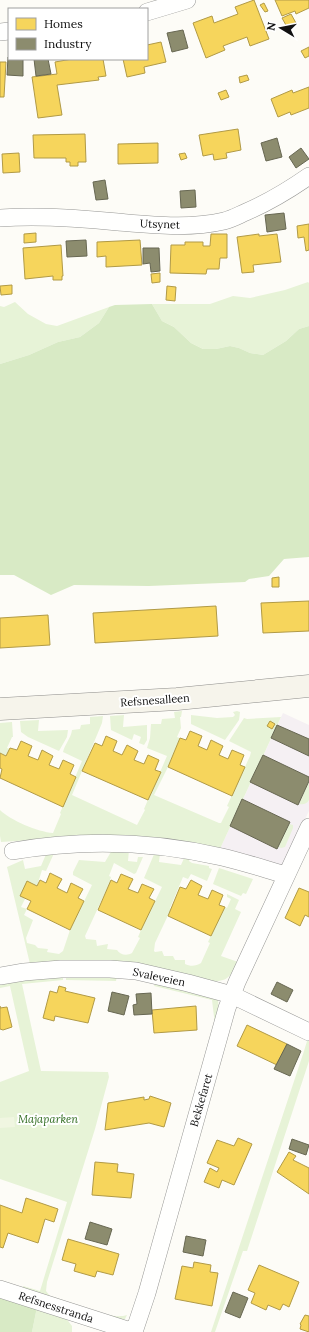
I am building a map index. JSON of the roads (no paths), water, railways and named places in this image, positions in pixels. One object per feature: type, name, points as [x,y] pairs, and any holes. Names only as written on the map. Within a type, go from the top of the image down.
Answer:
[{"type":"street","points":[[148,12],[187,0]]},
{"type":"street","name":"Utsynet","points":[[0,218],[27,216],[166,225],[211,223],[225,221],[267,203],[309,176]]},
{"type":"street","name":"Refsnesalleen","points":[[0,709],[177,699],[309,686]]},
{"type":"street","name":"Bekkefaret","points":[[134,1332],[147,1293],[225,1015],[237,982],[309,827]]},
{"type":"street","points":[[13,851],[45,845],[82,843],[155,845],[221,856],[286,876]]},
{"type":"street","name":"Svaleveien","points":[[0,976],[24,972],[61,969],[110,969],[144,973],[203,986],[232,995],[309,1032]]},
{"type":"street","name":"Refsnesstranda","points":[[0,1288],[134,1332]]},
{"type":"park label","name":"Majaparken","points":[[48,1119]]}]
